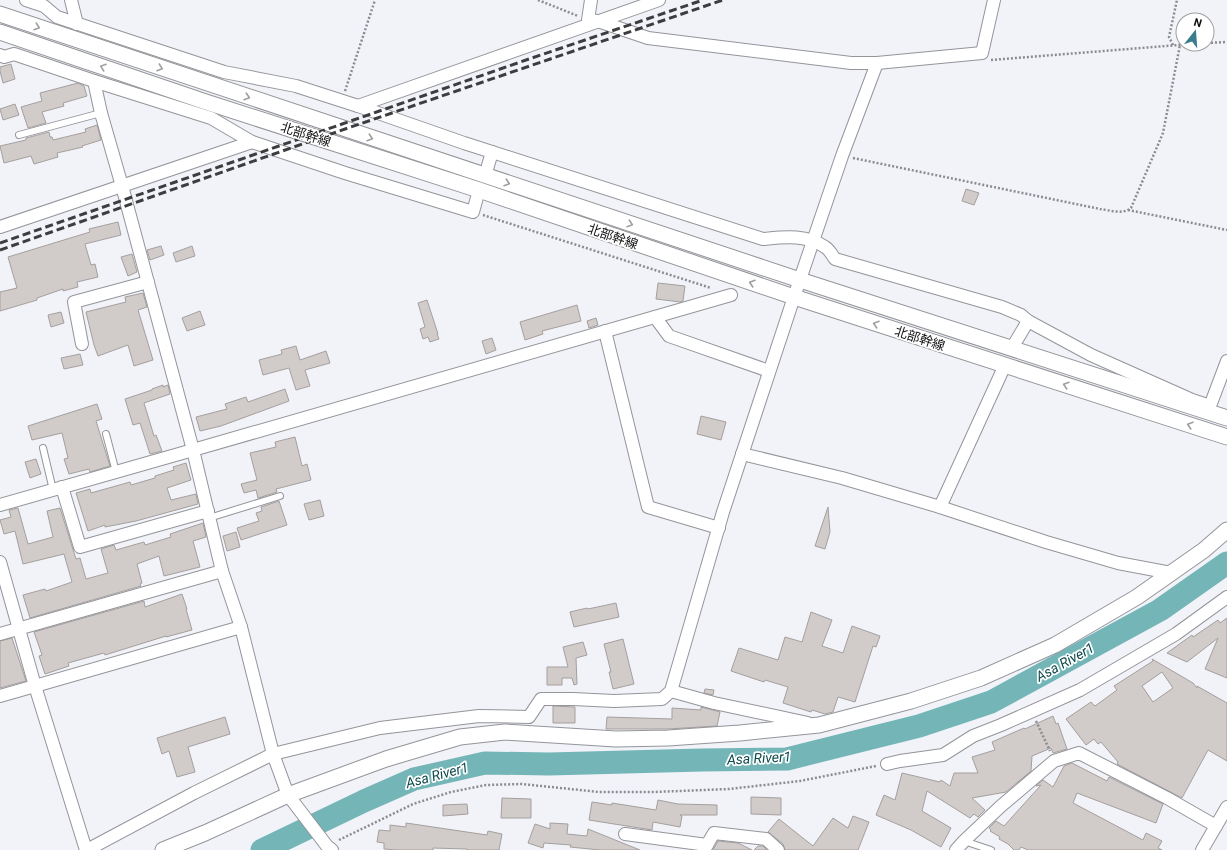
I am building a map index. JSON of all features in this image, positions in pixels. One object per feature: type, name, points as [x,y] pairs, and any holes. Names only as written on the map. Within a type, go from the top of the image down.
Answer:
[{"type":"street","points":[[26,0],[44,6],[57,17],[224,72],[296,86],[492,152],[764,239],[797,237],[812,240],[826,247],[835,259],[1002,307],[1021,315],[1028,321],[1092,355],[1192,400],[1210,406],[1227,361]]},
{"type":"street","points":[[72,0],[77,24]]},
{"type":"street","points":[[592,0],[593,21]]},
{"type":"street","points":[[358,106],[593,21],[659,0]]},
{"type":"street","points":[[593,21],[648,38],[851,63],[877,63],[982,52],[994,0]]},
{"type":"street","name":"北部幹線","points":[[0,14],[800,280],[1227,418]]},
{"type":"street","name":"北部幹線","points":[[0,32],[214,104],[479,190],[794,297],[1227,437]]},
{"type":"street","points":[[0,55],[4,57],[14,54],[211,118],[252,142],[345,173],[473,212],[479,190]]},
{"type":"street","points":[[1,567],[35,686],[86,850],[194,793],[273,754],[380,728],[479,716],[529,717],[541,699],[614,701],[662,699],[671,691],[719,528],[769,371],[812,240],[877,63]]},
{"type":"street","points":[[94,81],[101,113],[193,450],[222,571],[241,627],[273,754],[288,795],[330,848]]},
{"type":"street","points":[[0,227],[252,142]]},
{"type":"street","points":[[485,176],[492,152]]},
{"type":"street","points":[[82,344],[74,302],[148,282]]},
{"type":"street","points":[[0,504],[193,450],[731,294]]},
{"type":"street","points":[[655,317],[669,336],[769,371]]},
{"type":"street","points":[[1012,348],[1028,321]]},
{"type":"street","points":[[605,331],[648,507],[719,528]]},
{"type":"street","points":[[940,507],[1005,365]]},
{"type":"street","points":[[742,454],[842,478],[940,507],[1046,542],[1118,562],[1171,573]]},
{"type":"street","points":[[57,488],[80,546],[208,514]]},
{"type":"street","points":[[163,850],[205,833],[288,795],[386,758],[460,737],[505,732],[616,739],[740,734],[817,725],[911,700],[981,678],[1055,646],[1137,596],[1204,550],[1227,530]]},
{"type":"street","points":[[0,634],[222,571]]},
{"type":"street","points":[[888,764],[943,755],[973,736],[1087,686],[1176,634],[1227,598]]},
{"type":"street","points":[[0,696],[241,627]]},
{"type":"street","points":[[671,691],[714,703],[817,725]]},
{"type":"street","points":[[479,716],[482,734]]},
{"type":"street","points":[[956,850],[1001,806],[1054,761],[1079,753],[1167,798],[1216,826]]},
{"type":"street","points":[[1202,850],[1227,807]]},
{"type":"street","points":[[625,834],[706,848],[714,832],[766,839],[778,850]]},
{"type":"lane","points":[[19,135],[101,113]]},
{"type":"lane","points":[[106,434],[116,472]]},
{"type":"lane","points":[[43,448],[57,488]]},
{"type":"lane","points":[[208,514],[280,496]]},
{"type":"lane","points":[[964,841],[991,850]]},
{"type":"path","points":[[342,101],[375,0]]},
{"type":"path","points":[[538,0],[593,21]]},
{"type":"path","points":[[982,52],[983,61],[1172,45],[1169,37],[1177,0]]},
{"type":"path","points":[[1215,43],[1227,42]]},
{"type":"path","points":[[842,156],[1123,212],[1131,208],[1163,133],[1179,52]]},
{"type":"path","points":[[1128,210],[1227,230]]},
{"type":"path","points":[[473,212],[731,294]]},
{"type":"path","points":[[1032,711],[1054,761]]},
{"type":"path","points":[[330,848],[376,821],[413,804],[451,792],[486,785],[522,784],[599,792],[654,792],[729,789],[827,777],[888,764]]},
{"type":"building","points":[[11,64],[15,79],[3,83],[0,67]]},
{"type":"building","points":[[78,83],[84,86],[87,96],[63,103],[64,106],[42,112],[46,123],[28,128],[21,107],[42,101],[40,93]]},
{"type":"building","points":[[15,104],[19,115],[3,120],[0,109]]},
{"type":"building","points":[[97,125],[101,140],[82,146],[83,147],[57,153],[58,157],[34,164],[31,156],[4,163],[0,146],[26,140],[26,138],[49,132],[50,137],[52,137],[53,140],[86,132],[85,129]]},
{"type":"building","points":[[966,189],[979,193],[974,205],[962,201]]},
{"type":"building","points":[[118,222],[121,235],[85,244],[91,265],[95,264],[98,277],[77,282],[78,287],[63,291],[63,289],[37,298],[37,300],[0,311],[0,292],[17,288],[8,257],[90,232],[89,229]]},
{"type":"building","points":[[161,246],[164,255],[150,260],[147,250]]},
{"type":"building","points":[[192,246],[195,256],[176,262],[173,253]]},
{"type":"building","points":[[132,254],[137,272],[128,276],[121,257]]},
{"type":"building","points":[[658,283],[685,286],[683,301],[680,302],[656,299]]},
{"type":"building","points":[[143,293],[147,307],[138,310],[153,360],[134,366],[128,345],[98,356],[86,312],[126,302],[125,297]]},
{"type":"building","points":[[427,300],[439,339],[430,342],[428,337],[423,339],[420,329],[425,327],[418,303]]},
{"type":"building","points":[[577,305],[581,321],[542,331],[543,334],[525,340],[520,322]]},
{"type":"building","points":[[200,311],[205,325],[187,331],[182,318]]},
{"type":"building","points":[[61,312],[64,323],[51,327],[48,315]]},
{"type":"building","points":[[596,318],[598,325],[589,328],[587,321]]},
{"type":"building","points":[[492,338],[496,350],[486,354],[482,341]]},
{"type":"building","points":[[296,346],[300,360],[326,351],[330,363],[305,370],[310,386],[296,390],[289,368],[263,375],[259,360],[282,354],[281,350]]},
{"type":"building","points":[[80,354],[83,365],[64,369],[61,358]]},
{"type":"building","points":[[163,385],[163,387],[168,385],[170,394],[144,403],[154,436],[156,435],[162,451],[150,454],[140,423],[133,425],[125,399]]},
{"type":"building","points":[[285,389],[289,401],[221,426],[200,431],[196,417],[227,409],[225,404],[246,397],[248,402]]},
{"type":"building","points":[[97,404],[102,419],[96,421],[110,466],[90,472],[89,469],[69,474],[64,459],[68,458],[62,433],[32,440],[28,426]]},
{"type":"building","points":[[701,416],[726,422],[721,440],[697,434]]},
{"type":"building","points":[[295,437],[302,466],[307,464],[311,480],[276,489],[277,492],[258,498],[256,490],[244,493],[241,484],[257,480],[250,453],[276,447],[275,442]]},
{"type":"building","points":[[36,459],[41,474],[30,478],[25,462]]},
{"type":"building","points":[[186,463],[191,480],[167,488],[171,500],[196,494],[198,504],[136,521],[105,527],[105,525],[88,531],[76,493],[90,489],[91,493],[130,482],[131,485],[155,478],[155,476],[174,470],[173,467]]},
{"type":"building","points":[[320,500],[324,516],[309,520],[304,504]]},
{"type":"building","points":[[279,501],[287,525],[241,540],[237,528],[259,521],[256,513],[262,511],[261,507]]},
{"type":"building","points":[[828,507],[830,532],[825,549],[815,546]]},
{"type":"building","points":[[18,508],[28,544],[53,537],[47,511],[60,508],[76,559],[80,558],[86,579],[108,573],[101,549],[114,545],[116,550],[144,542],[145,545],[171,537],[170,534],[203,523],[206,537],[193,541],[200,567],[164,576],[159,556],[137,564],[142,583],[140,584],[141,586],[30,618],[23,595],[45,589],[46,591],[72,582],[64,554],[23,564],[15,531],[4,534],[0,520],[11,517],[9,510]]},
{"type":"building","points":[[236,532],[240,547],[227,551],[223,536]]},
{"type":"building","points":[[182,594],[192,630],[166,636],[105,655],[104,653],[68,663],[69,666],[45,674],[39,656],[42,655],[34,632],[144,601],[145,607]]},
{"type":"building","points":[[616,603],[619,617],[574,627],[570,612]]},
{"type":"building","points":[[811,612],[832,620],[822,646],[843,653],[852,626],[880,636],[876,647],[873,646],[855,702],[838,697],[833,712],[825,714],[812,710],[811,712],[783,703],[788,687],[765,680],[764,682],[731,671],[739,648],[778,660],[785,637],[802,642]]},
{"type":"building","points":[[1227,618],[1227,678],[1205,669],[1218,638],[1187,662],[1167,653],[1192,635],[1193,637],[1218,620],[1220,623]]},
{"type":"building","points":[[12,638],[26,681],[0,688],[0,641]]},
{"type":"building","points":[[623,639],[634,684],[613,689],[609,672],[611,672],[604,644]]},
{"type":"building","points":[[583,642],[587,655],[576,658],[577,684],[574,685],[572,678],[562,678],[562,685],[547,685],[547,667],[568,667],[563,647]]},
{"type":"building","points":[[1152,659],[1193,683],[1197,688],[1197,686],[1227,703],[1227,761],[1208,750],[1182,798],[1117,764],[1118,762],[1101,742],[1098,744],[1094,739],[1086,745],[1066,719],[1091,702],[1095,706],[1117,690],[1114,686],[1153,661]],"holes":[[[1162,672],[1173,688],[1153,702],[1142,686]]]},
{"type":"building","points":[[705,689],[714,690],[713,695],[704,693]]},
{"type":"building","points":[[553,706],[575,707],[575,723],[553,723]]},
{"type":"building","points":[[701,707],[720,712],[717,726],[668,729],[606,729],[607,717],[672,719],[672,708],[701,710]]},
{"type":"building","points":[[1053,716],[1056,724],[1058,723],[1067,749],[1053,753],[1051,748],[1032,756],[1031,771],[1006,792],[972,798],[985,810],[978,817],[974,814],[970,818],[927,791],[922,811],[951,828],[941,847],[911,830],[876,815],[884,795],[895,800],[902,773],[940,782],[941,780],[950,786],[954,773],[978,773],[972,757],[995,750],[992,742]]},
{"type":"building","points":[[225,717],[230,734],[188,747],[195,772],[177,777],[169,751],[162,754],[157,738]]},
{"type":"building","points":[[1072,763],[1107,781],[1109,777],[1163,804],[1156,823],[1077,793],[1073,803],[1143,840],[1146,833],[1162,841],[1158,848],[1162,850],[1028,850],[1021,847],[1019,850],[1014,850],[1008,844],[999,839],[1000,837],[990,831],[991,830],[989,828],[996,821],[1004,826],[1041,785],[1036,786],[1043,780],[1053,787],[1064,766]]},
{"type":"building","points":[[751,797],[781,798],[781,815],[751,814]]},
{"type":"building","points":[[502,798],[531,799],[531,818],[501,818]]},
{"type":"building","points":[[658,800],[678,804],[717,805],[717,815],[680,815],[682,816],[680,827],[653,822],[652,830],[589,820],[592,802],[612,805],[612,803],[656,810]]},
{"type":"building","points":[[467,804],[468,814],[443,816],[443,805]]},
{"type":"building","points":[[853,816],[869,822],[858,850],[785,850],[783,844],[768,832],[779,819],[813,846],[833,818],[848,828]]},
{"type":"building","points":[[406,823],[487,835],[488,831],[502,834],[499,850],[433,848],[433,850],[396,850],[384,849],[384,843],[377,842],[379,830],[390,831],[390,825],[406,827]]},
{"type":"building","points":[[550,823],[568,824],[567,834],[587,836],[588,829],[640,850],[600,850],[570,847],[571,845],[544,843],[543,848],[528,843],[535,824],[550,829]]},
{"type":"building","points":[[718,841],[738,843],[752,850],[713,850]]},
{"type":"building","points":[[758,846],[763,846],[767,850],[754,850]]},
{"type":"waterway","name":"Asa River1","points":[[262,850],[364,801],[414,779],[485,763],[549,764],[787,759],[919,726],[991,702],[1160,610],[1227,563]]},
{"type":"railway","points":[[0,243],[703,0]]},
{"type":"railway","points":[[0,250],[348,128],[723,0]]}]
